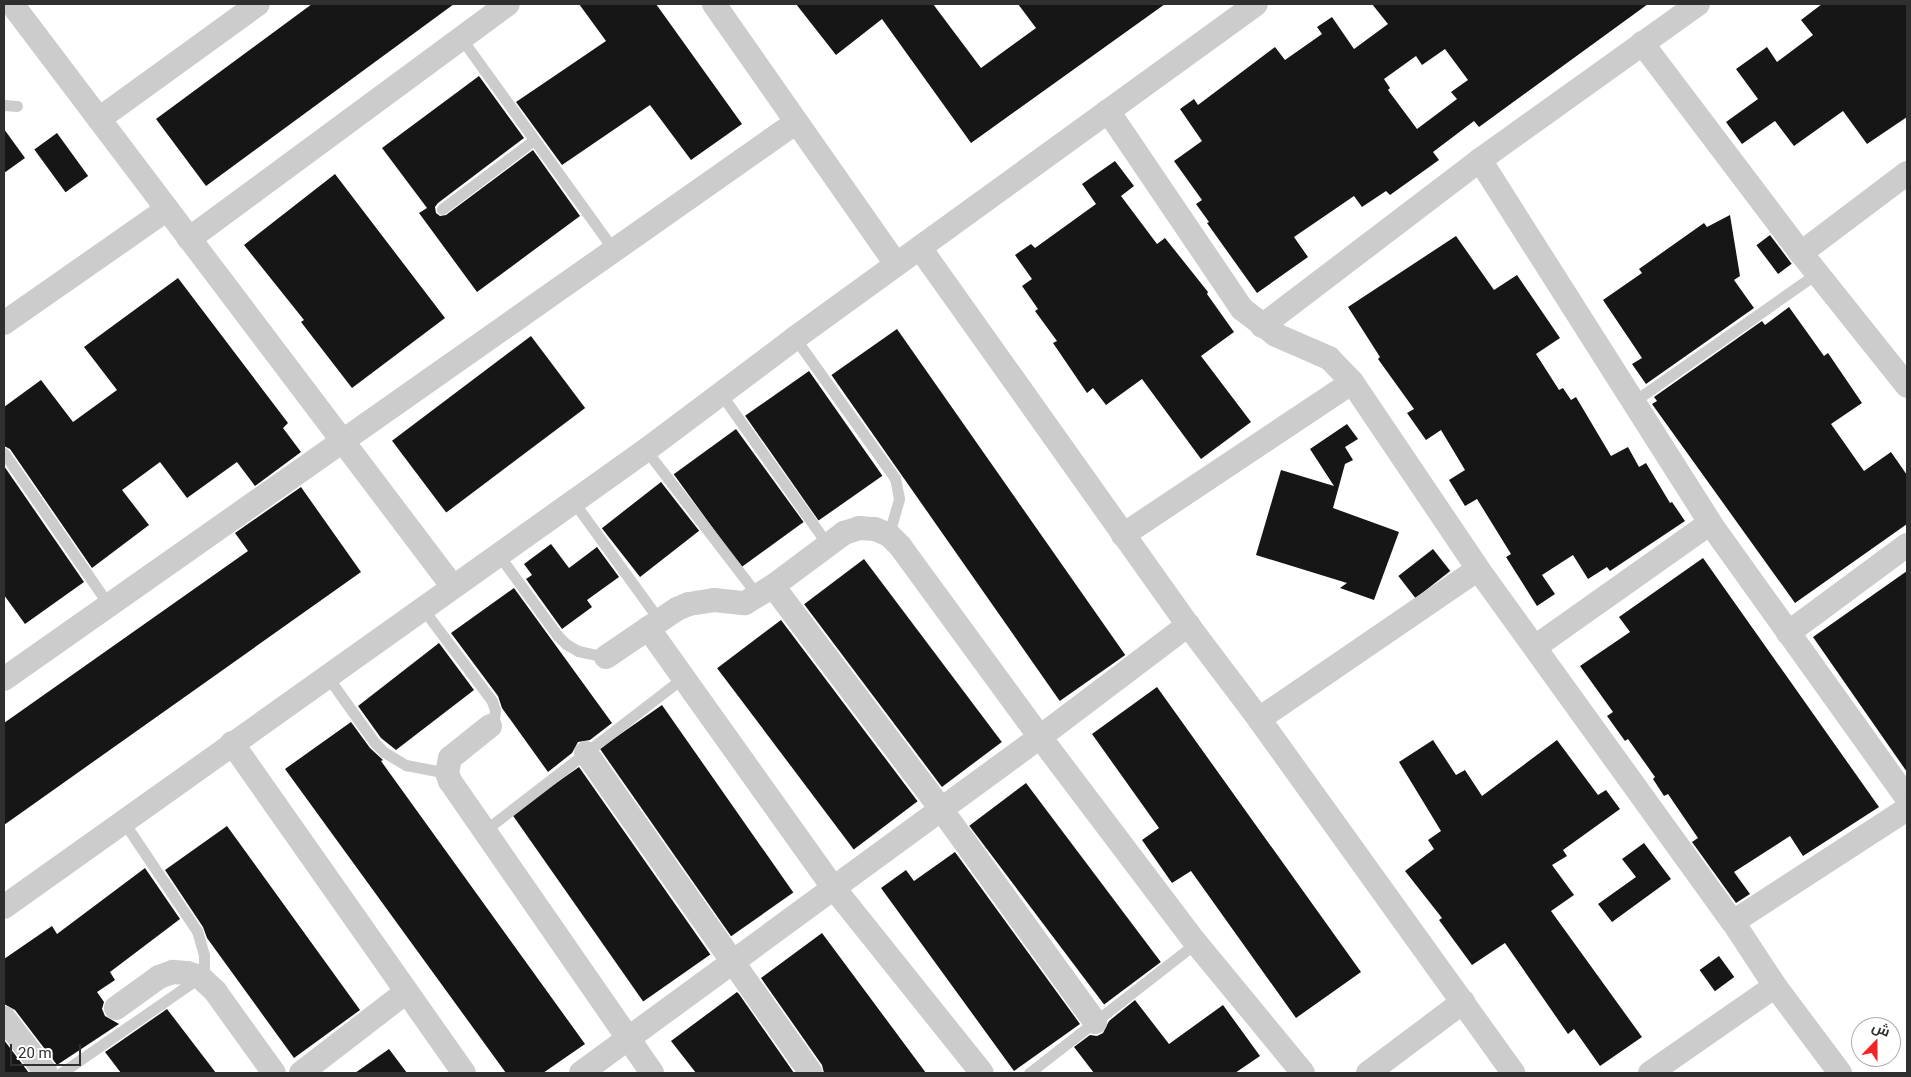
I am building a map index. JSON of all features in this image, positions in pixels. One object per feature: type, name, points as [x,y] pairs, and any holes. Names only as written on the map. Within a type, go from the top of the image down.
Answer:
[{"type":"street","points":[[12,4],[453,587]]},
{"type":"street","points":[[98,119],[258,4]]},
{"type":"street","points":[[188,239],[508,4]]},
{"type":"street","points":[[714,4],[795,123],[896,264]]},
{"type":"street","points":[[4,907],[646,450],[896,264],[1256,4]]},
{"type":"street","points":[[1262,326],[1480,160],[1698,4]]},
{"type":"street","points":[[1642,43],[1801,253],[1907,386]]},
{"type":"street","points":[[1108,111],[1233,298],[1262,326],[1291,343],[1329,358],[1338,365],[1352,382],[1478,569],[1733,922],[1775,986],[1840,1073]]},
{"type":"street","points":[[4,679],[795,123]]},
{"type":"street","points":[[1480,160],[1710,523],[1907,798]]},
{"type":"street","points":[[1801,253],[1907,172]]},
{"type":"street","points":[[4,323],[166,210]]},
{"type":"street","points":[[920,248],[1123,535],[1259,719],[1513,1073]]},
{"type":"street","points":[[1123,535],[1352,382]]},
{"type":"street","points":[[1535,647],[1710,523]]},
{"type":"street","points":[[606,657],[654,624],[689,604],[714,600],[745,603],[766,591],[844,533],[859,528],[875,529],[889,535],[900,546],[1040,737],[1196,943],[1303,1073]]},
{"type":"street","points":[[1788,633],[1907,545]]},
{"type":"street","points":[[1259,719],[1478,569]]},
{"type":"street","points":[[766,591],[941,809],[1095,1022]]},
{"type":"street","points":[[654,624],[684,677],[833,886],[982,1073]]},
{"type":"street","points":[[581,1073],[833,886],[1040,737],[1188,625]]},
{"type":"street","points":[[490,726],[450,758],[447,773],[450,781],[652,1073]]},
{"type":"street","points":[[232,743],[464,1073]]},
{"type":"street","points":[[586,753],[811,1073]]},
{"type":"street","points":[[1733,922],[1907,810]]},
{"type":"street","points":[[116,1008],[160,977],[173,972],[186,972],[200,977],[215,991],[274,1073]]},
{"type":"street","points":[[1650,1073],[1775,986]]},
{"type":"street","points":[[301,1073],[406,992]]},
{"type":"street","points":[[1368,1073],[1463,1002]]},
{"type":"street","points":[[4,1018],[46,1073]]},
{"type":"lane","points":[[461,38],[614,250]]},
{"type":"lane","points":[[4,105],[17,106]]},
{"type":"lane","points":[[442,209],[534,140]]},
{"type":"lane","points":[[1633,402],[1817,273]]},
{"type":"lane","points":[[795,338],[895,478],[899,499],[889,535]]},
{"type":"lane","points":[[721,394],[828,545]]},
{"type":"lane","points":[[646,450],[766,591]]},
{"type":"lane","points":[[4,453],[109,605]]},
{"type":"lane","points":[[574,501],[654,624]]},
{"type":"lane","points":[[498,554],[566,644],[578,651],[606,657]]},
{"type":"lane","points":[[423,609],[492,701],[495,710],[494,719],[490,726]]},
{"type":"lane","points":[[327,676],[375,743],[384,752],[406,765],[447,773]]},
{"type":"lane","points":[[484,831],[684,677]]},
{"type":"lane","points":[[61,1073],[200,977],[204,966],[204,955],[196,931],[123,821]]},
{"type":"lane","points":[[1029,1073],[1196,943]]},
{"type":"building","points":[[312,4],[454,4],[206,186],[156,119]]},
{"type":"building","points":[[579,4],[656,4],[742,124],[691,160],[650,105],[562,165],[516,102],[606,41]]},
{"type":"building","points":[[796,4],[933,4],[981,68],[1036,28],[1018,4],[1165,4],[971,143],[882,19],[836,55]]},
{"type":"building","points":[[1372,4],[1648,4],[1479,127],[1474,121],[1433,152],[1439,160],[1390,195],[1386,191],[1362,207],[1354,196],[1294,237],[1308,257],[1257,293],[1207,223],[1209,222],[1196,204],[1202,200],[1174,161],[1202,141],[1180,109],[1194,99],[1198,105],[1275,47],[1285,60],[1322,34],[1317,27],[1332,17],[1354,49],[1388,24]],"holes":[[[1445,49],[1468,80],[1451,92],[1457,99],[1417,129],[1388,90],[1390,88],[1384,79],[1416,56],[1422,65]]]},
{"type":"building","points":[[1822,4],[1907,4],[1907,117],[1867,144],[1843,111],[1794,146],[1775,121],[1742,144],[1726,122],[1758,99],[1736,69],[1767,47],[1777,62],[1813,35],[1801,20]]},
{"type":"building","points":[[479,76],[524,138],[438,203],[435,207],[436,213],[440,216],[446,215],[533,150],[580,216],[477,292],[419,213],[427,208],[382,148]]},
{"type":"building","points":[[4,129],[25,158],[4,173]]},
{"type":"building","points":[[57,133],[88,176],[66,192],[34,149]]},
{"type":"building","points":[[1115,161],[1134,186],[1121,196],[1157,244],[1165,238],[1208,292],[1207,294],[1234,332],[1201,356],[1251,422],[1201,459],[1142,379],[1106,405],[1093,388],[1087,393],[1053,343],[1057,341],[1035,311],[1038,309],[1022,286],[1032,279],[1015,255],[1031,244],[1035,248],[1096,204],[1082,184]]},
{"type":"building","points":[[335,174],[445,318],[352,388],[301,322],[304,320],[244,245]]},
{"type":"building","points":[[1730,215],[1740,276],[1734,280],[1754,308],[1646,384],[1632,364],[1642,358],[1603,300],[1642,273],[1639,269],[1704,223],[1707,227]]},
{"type":"building","points":[[1770,235],[1792,264],[1778,274],[1756,245]]},
{"type":"building","points":[[1456,236],[1494,290],[1517,275],[1560,338],[1536,354],[1559,390],[1563,388],[1571,400],[1576,397],[1611,456],[1628,447],[1639,467],[1646,463],[1670,503],[1672,502],[1685,521],[1610,571],[1607,567],[1588,579],[1573,555],[1542,575],[1555,594],[1537,606],[1506,557],[1511,554],[1477,499],[1465,506],[1449,480],[1465,470],[1441,430],[1426,440],[1407,413],[1414,409],[1378,359],[1380,357],[1348,307]]},
{"type":"building","points":[[178,278],[288,423],[283,428],[301,452],[255,486],[237,462],[187,498],[160,462],[122,490],[149,525],[92,568],[10,449],[4,446],[4,407],[41,380],[73,422],[117,390],[84,347]]},
{"type":"building","points":[[1789,307],[1824,356],[1828,353],[1862,403],[1831,424],[1864,471],[1891,452],[1907,475],[1907,524],[1795,603],[1652,404],[1657,401],[1654,397],[1762,321],[1765,325]]},
{"type":"building","points":[[897,329],[1125,655],[1060,701],[831,375]]},
{"type":"building","points":[[531,336],[585,408],[446,513],[392,441]]},
{"type":"building","points":[[809,371],[882,476],[819,521],[745,416]]},
{"type":"building","points":[[1347,424],[1358,439],[1345,447],[1353,460],[1345,464],[1333,508],[1399,532],[1374,600],[1340,588],[1347,583],[1256,555],[1281,470],[1334,486],[1310,449]]},
{"type":"building","points":[[736,429],[804,522],[741,567],[674,474]]},
{"type":"building","points":[[4,466],[84,582],[25,624],[4,595]]},
{"type":"building","points":[[661,482],[699,531],[640,577],[602,528]]},
{"type":"building","points":[[301,487],[361,572],[4,825],[4,723],[248,551],[235,533]]},
{"type":"building","points":[[551,544],[569,568],[597,547],[619,577],[587,600],[592,607],[562,629],[526,579],[532,575],[524,564]]},
{"type":"building","points":[[1433,549],[1450,571],[1416,598],[1398,576]]},
{"type":"building","points":[[1703,558],[1879,807],[1803,856],[1790,836],[1734,872],[1750,894],[1736,903],[1692,842],[1698,838],[1668,794],[1664,796],[1653,779],[1655,777],[1628,739],[1625,741],[1607,716],[1613,712],[1580,666],[1630,632],[1619,617]]},
{"type":"building","points":[[864,559],[1002,742],[942,787],[804,604]]},
{"type":"building","points":[[1907,571],[1907,772],[1813,637]]},
{"type":"building","points":[[514,588],[612,723],[590,740],[578,742],[572,753],[548,772],[502,708],[498,696],[451,633]]},
{"type":"building","points":[[781,620],[918,801],[854,849],[717,668]]},
{"type":"building","points":[[439,643],[474,690],[396,750],[381,738],[358,706]]},
{"type":"building","points":[[1157,687],[1361,972],[1296,1018],[1191,871],[1172,883],[1142,840],[1159,828],[1092,734]]},
{"type":"building","points":[[662,705],[793,893],[731,936],[600,749]]},
{"type":"building","points":[[351,722],[370,748],[383,760],[381,761],[585,1044],[543,1073],[506,1073],[285,769]]},
{"type":"building","points":[[1433,740],[1456,775],[1465,770],[1482,796],[1557,740],[1598,795],[1606,790],[1620,809],[1563,850],[1567,856],[1552,865],[1574,895],[1551,911],[1642,1037],[1600,1066],[1574,1029],[1568,1034],[1505,943],[1472,965],[1439,920],[1442,918],[1405,871],[1434,849],[1428,840],[1441,831],[1399,762]]},
{"type":"building","points":[[579,767],[710,955],[643,1002],[512,814]]},
{"type":"building","points":[[1026,783],[1161,962],[1104,1005],[969,826]]},
{"type":"building","points":[[227,826],[360,1010],[294,1058],[207,938],[203,927],[165,870]]},
{"type":"building","points":[[1644,843],[1671,879],[1612,922],[1598,904],[1636,877],[1622,859]]},
{"type":"building","points":[[955,852],[1080,1024],[1014,1071],[881,888],[906,870],[914,881]]},
{"type":"building","points":[[145,868],[180,919],[110,972],[115,980],[97,992],[104,1002],[102,1009],[105,1016],[119,1024],[57,1065],[15,1010],[4,1004],[4,959],[52,926],[57,934]]},
{"type":"building","points":[[822,933],[926,1073],[824,1073],[822,1065],[761,978]]},
{"type":"building","points":[[1719,956],[1734,977],[1715,991],[1700,970]]},
{"type":"building","points":[[737,992],[794,1073],[696,1073],[671,1041]]},
{"type":"building","points":[[1135,1000],[1169,1044],[1223,1005],[1260,1056],[1235,1073],[1094,1073],[1074,1047],[1090,1035],[1097,1036],[1103,1033],[1109,1021]]},
{"type":"building","points":[[167,1009],[216,1073],[121,1073],[105,1052]]},
{"type":"building","points":[[4,1040],[29,1073],[4,1073]]},
{"type":"building","points":[[389,1049],[407,1073],[355,1073]]}]
